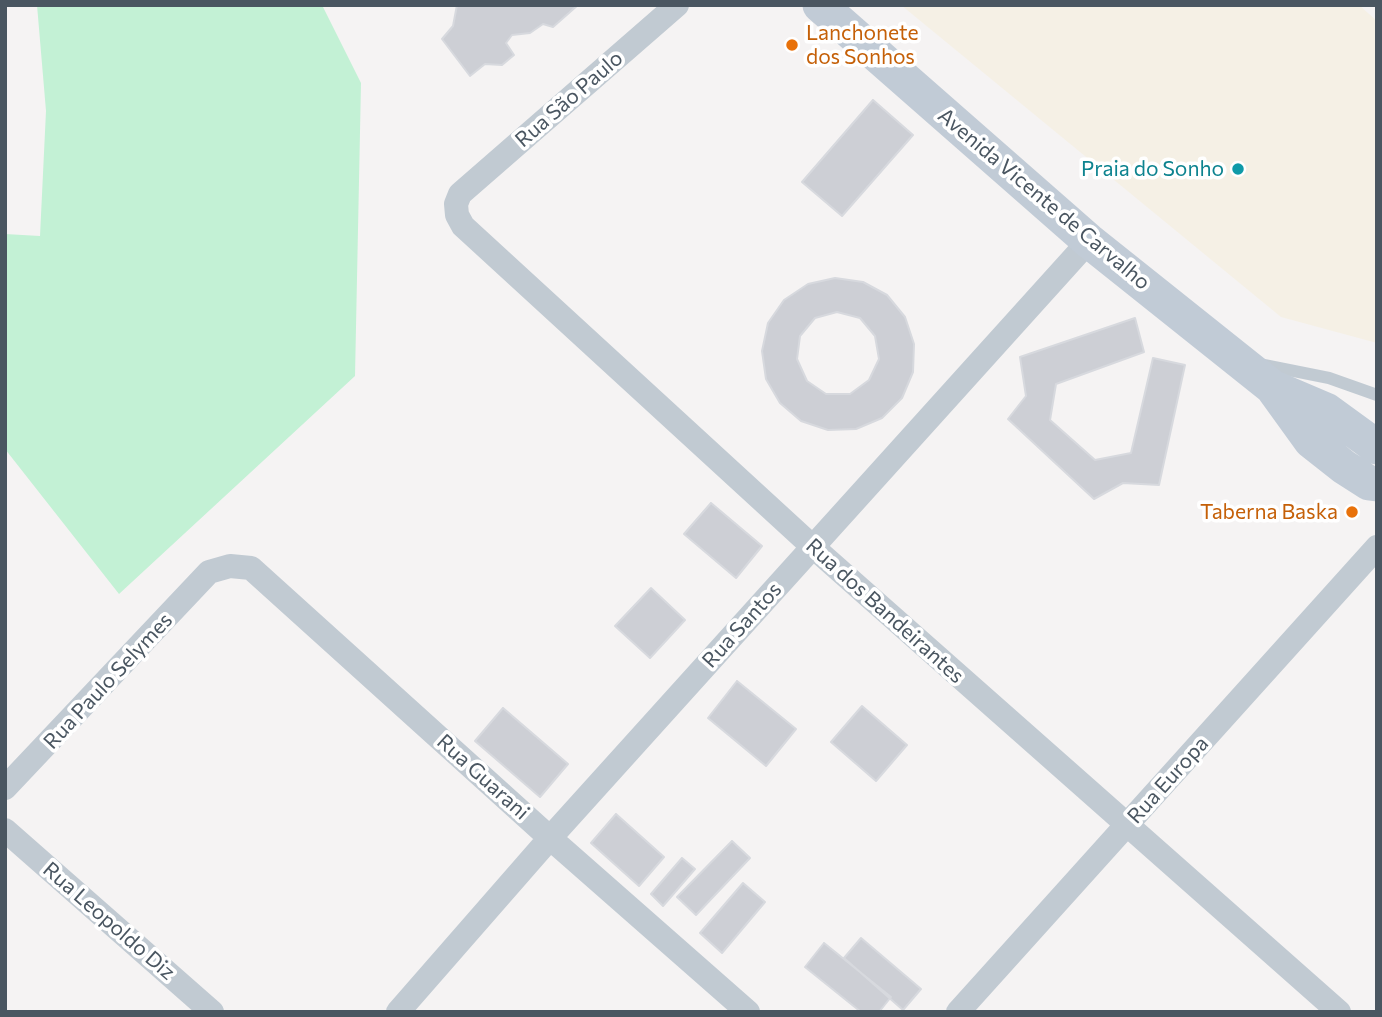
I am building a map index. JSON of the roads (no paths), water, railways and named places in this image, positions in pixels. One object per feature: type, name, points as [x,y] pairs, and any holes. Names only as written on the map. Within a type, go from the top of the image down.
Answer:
[{"type":"main road","name":"Avenida Vicente de Carvalho","points":[[820,5],[1089,241],[1272,387],[1311,441],[1374,481]]},
{"type":"main road","name":"Avenida Vicente de Carvalho","points":[[1272,387],[1326,410],[1377,447]]},
{"type":"street","name":"Rua São Paulo","points":[[460,194],[677,5]]},
{"type":"street","name":"Rua dos Bandeirantes","points":[[460,194],[456,204],[457,215],[463,226],[813,547],[1339,1012]]},
{"type":"street","name":"Rua Santos","points":[[398,1012],[550,838],[1089,241]]},
{"type":"street","name":"Rua Europa","points":[[958,1012],[1377,547]]},
{"type":"street","name":"Rua Guarani","points":[[209,572],[230,566],[251,568],[550,838],[748,1012]]},
{"type":"street","name":"Rua Paulo Selymes","points":[[5,788],[209,572]]},
{"type":"street","name":"Rua Leopoldo Diz","points":[[5,830],[212,1012]]},
{"type":"lane","points":[[1239,360],[1329,378],[1377,395]]},
{"type":"place","name":"Lanchonete dos Sonhos","points":[[792,45]]},
{"type":"place","name":"Praia do Sonho","points":[[1238,169]]},
{"type":"place","name":"Taberna Baska","points":[[1352,512]]}]
